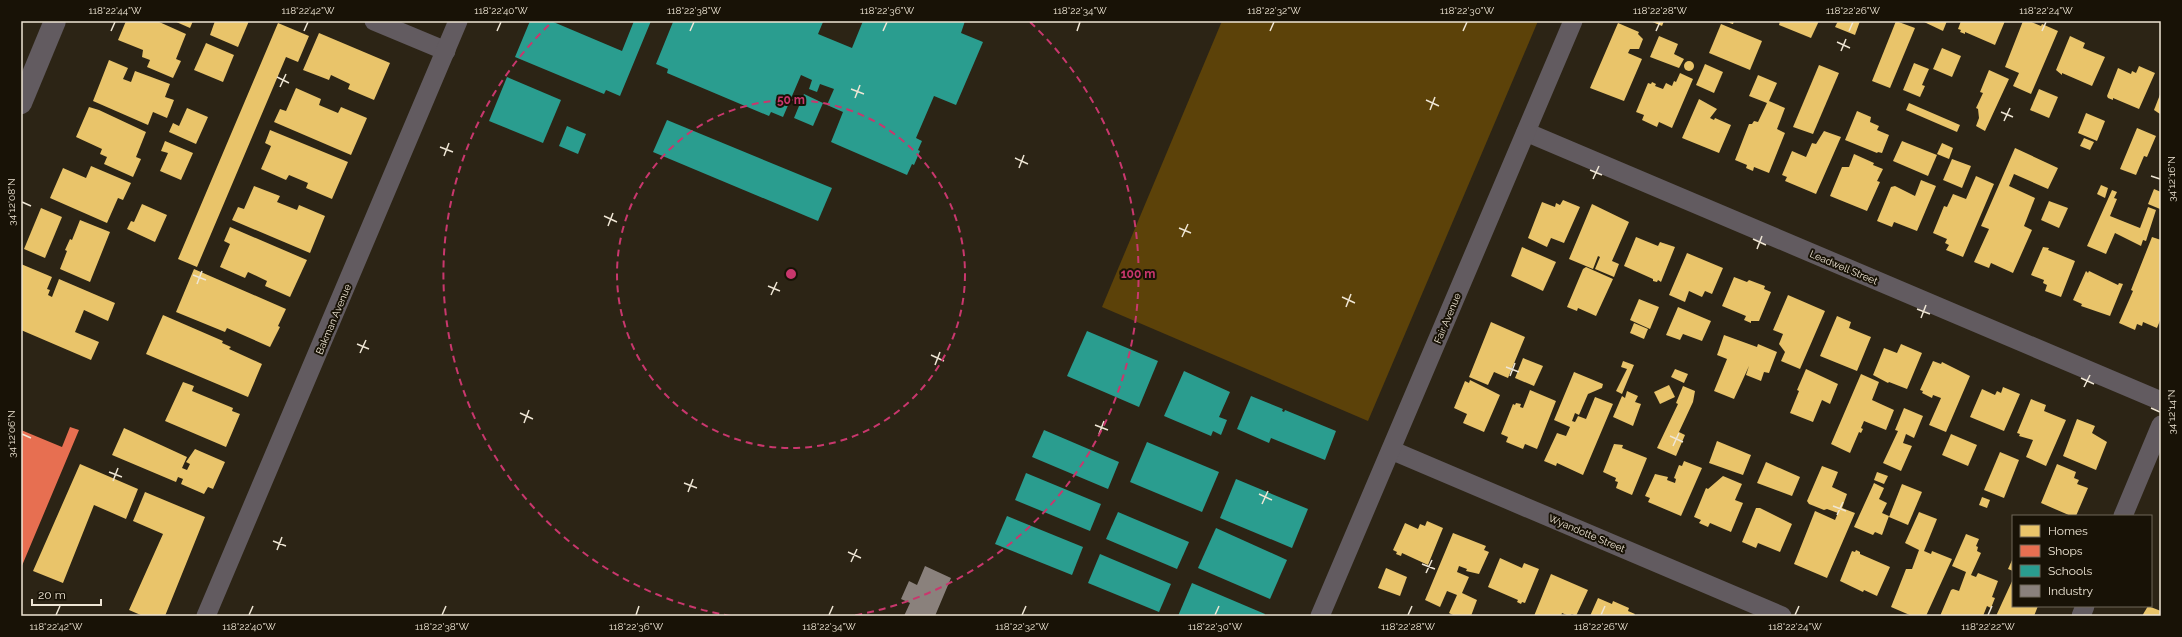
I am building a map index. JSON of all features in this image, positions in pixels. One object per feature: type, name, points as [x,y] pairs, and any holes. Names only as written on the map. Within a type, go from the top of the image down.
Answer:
[{"type":"street","points":[[21,102],[55,21]]},
{"type":"street","points":[[374,21],[446,51]]},
{"type":"street","name":"Bakman Avenue","points":[[206,616],[458,21]]},
{"type":"street","name":"Fair Avenue","points":[[1320,616],[1573,21]]},
{"type":"street","name":"Leadwell Street","points":[[1526,132],[2161,402]]},
{"type":"street","points":[[2123,515],[2161,425]]},
{"type":"street","name":"Wyandotte Street","points":[[1391,450],[1782,616]]},
{"type":"shaded area","points":[[1222,21],[1538,21],[1368,421],[1102,307]]},
{"type":"building: Homes","points":[[126,21],[157,21],[186,34],[176,59],[181,61],[173,78],[147,67],[150,60],[142,57],[143,50],[118,40]]},
{"type":"building: Homes","points":[[174,21],[193,21],[190,28]]},
{"type":"building: Homes","points":[[215,21],[249,21],[238,47],[210,35]]},
{"type":"building: Homes","points":[[1650,21],[1664,21],[1662,26]]},
{"type":"building: Homes","points":[[1723,21],[1734,21],[1733,24]]},
{"type":"building: Homes","points":[[1780,21],[1819,21],[1811,38],[1779,25]]},
{"type":"building: Homes","points":[[1838,21],[1860,21],[1855,35],[1835,27]]},
{"type":"building: Homes","points":[[1896,21],[1915,28],[1890,88],[1872,81]]},
{"type":"building: Homes","points":[[1922,21],[1947,21],[1943,31]]},
{"type":"building: Homes","points":[[1961,21],[2005,21],[1995,45],[1965,32],[1965,34],[1960,32],[1961,30],[1958,29]]},
{"type":"building: Homes","points":[[2023,21],[2029,21],[2041,26],[2042,24],[2058,31],[2031,94],[2013,86],[2019,73],[2005,67]]},
{"type":"building: Homes","points":[[278,23],[309,36],[298,62],[286,57],[197,267],[178,259]]},
{"type":"building: Homes","points":[[1618,23],[1639,32],[1638,34],[1643,39],[1639,49],[1630,49],[1628,53],[1642,59],[1624,101],[1590,88]]},
{"type":"building: Homes","points":[[1721,24],[1762,41],[1750,70],[1709,53]]},
{"type":"building: Homes","points":[[319,33],[390,63],[374,100],[348,89],[350,84],[331,75],[329,80],[303,70]]},
{"type":"building: Homes","points":[[1659,36],[1678,44],[1674,54],[1684,59],[1679,68],[1650,57]]},
{"type":"building: Homes","points":[[2070,36],[2085,43],[2083,48],[2105,57],[2092,86],[2062,73],[2062,75],[2056,70]]},
{"type":"building: Homes","points":[[206,43],[234,55],[223,82],[194,70]]},
{"type":"building: Homes","points":[[1942,48],[1961,56],[1952,77],[1933,69]]},
{"type":"building: Homes","points":[[109,60],[128,68],[123,79],[131,82],[135,71],[170,84],[165,97],[174,100],[167,118],[153,112],[148,125],[93,101]]},
{"type":"building: Homes","points":[[1687,61],[1691,61],[1693,62],[1693,70],[1687,71],[1684,68],[1684,64]]},
{"type":"building: Homes","points":[[1914,63],[1929,69],[1922,85],[1925,86],[1920,97],[1903,90]]},
{"type":"building: Homes","points":[[1705,64],[1723,72],[1714,93],[1696,85]]},
{"type":"building: Homes","points":[[1819,65],[1839,73],[1813,134],[1793,127]]},
{"type":"building: Homes","points":[[2139,66],[2155,73],[2139,109],[2113,98],[2113,100],[2108,98],[2107,96],[2118,68],[2131,74],[2132,71],[2136,73]]},
{"type":"building: Homes","points":[[1989,70],[2009,79],[1985,131],[1976,126],[1979,118],[1978,109],[1976,108],[1983,93],[1980,92]]},
{"type":"building: Homes","points":[[1680,73],[1693,79],[1672,128],[1659,122],[1657,127],[1642,120],[1644,115],[1636,112],[1648,83],[1651,84],[1652,82],[1656,84],[1655,86],[1663,89],[1666,83],[1672,86],[1674,81],[1676,82]]},
{"type":"building: Homes","points":[[1758,75],[1777,83],[1769,101],[1785,108],[1777,129],[1785,133],[1769,173],[1754,167],[1753,171],[1746,168],[1747,165],[1735,160],[1749,124],[1752,124],[1754,121],[1758,122],[1767,103],[1749,96]]},
{"type":"building: Homes","points":[[296,88],[321,99],[319,105],[338,113],[341,107],[367,118],[351,155],[274,122],[280,109],[286,111]]},
{"type":"building: Homes","points":[[2039,89],[2058,97],[2049,118],[2030,110]]},
{"type":"building: Homes","points":[[2161,92],[2161,113],[2160,114],[2154,110]]},
{"type":"building: Homes","points":[[1699,99],[1717,109],[1710,118],[1714,120],[1715,118],[1731,125],[1719,153],[1682,138]]},
{"type":"building: Homes","points":[[1909,103],[1960,125],[1957,132],[1906,110]]},
{"type":"building: Homes","points":[[89,107],[99,110],[146,132],[136,157],[141,159],[133,177],[104,164],[107,157],[100,154],[102,149],[76,137]]},
{"type":"building: Homes","points":[[187,108],[208,117],[196,144],[169,132],[173,123],[179,126]]},
{"type":"building: Homes","points":[[1857,111],[1871,117],[1870,122],[1879,126],[1877,130],[1889,135],[1882,153],[1877,153],[1845,140]]},
{"type":"building: Homes","points":[[2086,113],[2105,121],[2097,141],[2078,133]]},
{"type":"building: Homes","points":[[2137,128],[2156,136],[2147,157],[2144,156],[2136,175],[2120,169]]},
{"type":"building: Homes","points":[[270,130],[348,162],[332,199],[306,188],[308,183],[289,175],[286,180],[261,169],[271,146],[265,143]]},
{"type":"building: Homes","points":[[1824,131],[1841,137],[1816,194],[1785,181],[1787,177],[1782,175],[1792,151],[1806,157],[1812,143],[1816,144]]},
{"type":"building: Homes","points":[[2084,138],[2094,142],[2090,150],[2080,146]]},
{"type":"building: Homes","points":[[165,141],[193,153],[181,180],[160,171],[168,153],[161,151]]},
{"type":"building: Homes","points":[[1902,141],[1937,155],[1928,176],[1893,161]]},
{"type":"building: Homes","points":[[1942,143],[1953,148],[1949,159],[1937,154]]},
{"type":"building: Homes","points":[[2015,148],[2058,168],[2048,189],[2014,174],[2009,186],[2035,198],[2024,226],[2032,230],[2013,273],[1991,263],[1989,268],[1974,262],[1989,229],[1981,226]]},
{"type":"building: Homes","points":[[1854,154],[1883,169],[1877,181],[1880,182],[1867,211],[1830,196],[1842,167],[1849,167]]},
{"type":"building: Homes","points":[[1952,159],[1971,166],[1962,188],[1943,180]]},
{"type":"building: Homes","points":[[91,166],[131,183],[123,200],[118,198],[107,223],[50,198],[63,168],[86,178]]},
{"type":"building: Homes","points":[[1976,176],[1994,184],[1963,257],[1946,250],[1949,245],[1945,243],[1947,239],[1933,233],[1944,206],[1947,207],[1953,194],[1966,199]]},
{"type":"building: Homes","points":[[1921,180],[1936,186],[1917,231],[1894,222],[1892,227],[1877,221],[1891,187],[1895,186],[1915,196]]},
{"type":"building: Homes","points":[[2101,185],[2108,188],[2105,198],[2097,194]]},
{"type":"building: Homes","points":[[254,186],[280,196],[277,202],[297,210],[299,205],[325,216],[310,253],[232,220],[238,207],[244,209]]},
{"type":"building: Homes","points":[[2154,189],[2161,192],[2160,209],[2148,204]]},
{"type":"building: Homes","points":[[2112,190],[2117,192],[2114,198],[2117,199],[2110,216],[2140,228],[2148,207],[2156,210],[2146,241],[2143,240],[2141,246],[2115,233],[2106,254],[2087,246]]},
{"type":"building: Homes","points":[[1563,200],[1580,207],[1564,243],[1551,238],[1547,247],[1528,238],[1542,202],[1555,207],[1556,203],[1560,205]]},
{"type":"building: Homes","points":[[2049,201],[2068,208],[2059,228],[2041,220]]},
{"type":"building: Homes","points":[[142,204],[167,215],[155,242],[127,229],[131,221],[134,222]]},
{"type":"building: Homes","points":[[1592,204],[1629,222],[1612,261],[1619,264],[1614,277],[1595,269],[1600,257],[1598,256],[1593,269],[1569,259]]},
{"type":"building: Homes","points":[[41,208],[62,217],[45,258],[24,249]]},
{"type":"building: Homes","points":[[80,220],[110,232],[90,282],[60,269],[67,251],[65,250],[70,239],[72,240]]},
{"type":"building: Homes","points":[[230,227],[307,260],[290,297],[265,286],[267,281],[248,272],[245,278],[220,267],[230,244],[224,241]]},
{"type":"building: Homes","points":[[1636,237],[1658,246],[1660,242],[1675,247],[1661,282],[1658,280],[1657,282],[1653,281],[1653,279],[1624,266]]},
{"type":"building: Homes","points":[[2152,237],[2161,240],[2161,318],[2157,328],[2143,322],[2142,326],[2137,324],[2135,330],[2119,323],[2133,291],[2131,290]]},
{"type":"building: Homes","points":[[1522,247],[1556,262],[1543,291],[1511,276]]},
{"type":"building: Homes","points":[[2043,247],[2049,248],[2048,250],[2075,261],[2061,297],[2045,291],[2047,285],[2043,283],[2044,280],[2031,275]]},
{"type":"building: Homes","points":[[1687,253],[1723,268],[1712,294],[1705,291],[1702,297],[1689,291],[1685,302],[1669,295]]},
{"type":"building: Homes","points":[[21,264],[52,277],[47,289],[50,290],[48,295],[52,297],[59,279],[115,303],[108,321],[84,310],[75,332],[99,342],[91,360],[21,330]]},
{"type":"building: Homes","points":[[1586,267],[1613,279],[1596,316],[1578,308],[1577,311],[1567,307],[1583,269]]},
{"type":"building: Homes","points":[[194,269],[286,309],[278,326],[280,327],[270,347],[227,328],[225,332],[176,312]]},
{"type":"building: Homes","points":[[2086,271],[2088,273],[2089,271],[2118,285],[2119,283],[2123,284],[2110,316],[2081,306],[2082,304],[2073,300]]},
{"type":"building: Homes","points":[[1734,277],[1747,282],[1749,280],[1765,286],[1764,289],[1771,292],[1759,321],[1751,321],[1751,323],[1744,320],[1746,316],[1722,306]]},
{"type":"building: Homes","points":[[1788,295],[1825,311],[1800,369],[1781,361],[1785,352],[1779,344],[1783,334],[1773,330]]},
{"type":"building: Homes","points":[[1639,299],[1659,307],[1650,329],[1630,320]]},
{"type":"building: Homes","points":[[1678,307],[1711,321],[1702,341],[1683,334],[1680,340],[1666,335]]},
{"type":"building: Homes","points":[[163,315],[223,341],[222,343],[231,347],[229,349],[262,364],[248,397],[146,354]]},
{"type":"building: Homes","points":[[1837,316],[1851,322],[1849,328],[1871,337],[1857,371],[1820,356]]},
{"type":"building: Homes","points":[[1491,322],[1525,337],[1508,378],[1494,372],[1488,385],[1469,377]]},
{"type":"building: Homes","points":[[1634,323],[1648,329],[1644,339],[1630,333]]},
{"type":"building: Homes","points":[[1724,335],[1757,347],[1758,344],[1777,352],[1769,373],[1764,372],[1761,381],[1746,375],[1749,366],[1734,399],[1714,391],[1727,359],[1717,355]]},
{"type":"building: Homes","points":[[1901,344],[1922,353],[1907,389],[1889,382],[1888,383],[1873,375],[1884,348],[1897,353]]},
{"type":"building: Homes","points":[[1523,358],[1543,366],[1534,386],[1515,378]]},
{"type":"building: Homes","points":[[1623,361],[1634,365],[1622,394],[1616,391],[1627,369],[1621,367]]},
{"type":"building: Homes","points":[[1933,361],[1941,364],[1942,362],[1970,376],[1946,432],[1929,425],[1941,398],[1933,395],[1932,398],[1922,393],[1923,391],[1920,390]]},
{"type":"building: Homes","points":[[1675,369],[1688,374],[1684,383],[1671,377]]},
{"type":"building: Homes","points":[[1806,369],[1838,384],[1830,404],[1822,400],[1813,422],[1790,413],[1799,391],[1797,390]]},
{"type":"building: Homes","points":[[1574,372],[1603,384],[1602,388],[1588,394],[1579,415],[1575,413],[1572,421],[1575,422],[1578,416],[1586,419],[1595,397],[1613,404],[1583,475],[1557,463],[1556,466],[1544,461],[1557,433],[1566,436],[1570,427],[1554,420]]},
{"type":"building: Homes","points":[[1861,374],[1879,382],[1872,400],[1894,410],[1886,430],[1864,421],[1861,428],[1863,429],[1861,433],[1859,432],[1850,453],[1831,444]]},
{"type":"building: Homes","points":[[1470,380],[1500,395],[1484,432],[1463,423],[1467,414],[1454,408],[1465,381],[1469,383]]},
{"type":"building: Homes","points":[[183,382],[194,386],[192,391],[233,408],[232,411],[240,414],[226,447],[165,421]]},
{"type":"building: Homes","points":[[1669,385],[1675,397],[1660,404],[1654,392]]},
{"type":"building: Homes","points":[[1683,386],[1695,391],[1693,402],[1679,432],[1685,435],[1676,456],[1657,448],[1678,404],[1676,403]]},
{"type":"building: Homes","points":[[2003,387],[2020,394],[2004,431],[1970,417],[1982,389],[1995,395],[1997,391],[2001,393]]},
{"type":"building: Homes","points":[[1530,390],[1556,401],[1537,449],[1525,444],[1523,449],[1506,442],[1508,437],[1501,434],[1513,404],[1521,404],[1520,407],[1523,408]]},
{"type":"building: Homes","points":[[1627,391],[1638,396],[1635,402],[1641,404],[1633,426],[1613,417],[1622,396],[1625,398]]},
{"type":"building: Homes","points":[[2031,399],[2046,405],[2044,411],[2066,420],[2046,466],[2026,457],[2033,440],[2019,436],[2020,434],[2017,433]]},
{"type":"building: Homes","points":[[1904,408],[1923,416],[1914,438],[1906,434],[1903,443],[1912,446],[1901,471],[1883,463],[1898,431],[1895,430]]},
{"type":"building: Homes","points":[[2077,419],[2095,426],[2092,433],[2107,442],[2096,470],[2063,456]]},
{"type":"building: Homes","points":[[124,428],[187,457],[182,468],[187,470],[190,464],[186,462],[195,449],[225,462],[213,489],[208,487],[204,494],[181,484],[183,479],[178,477],[176,482],[112,455]]},
{"type":"building: Homes","points":[[1951,434],[1977,445],[1968,466],[1942,455]]},
{"type":"building: Homes","points":[[1717,441],[1751,455],[1743,475],[1709,463]]},
{"type":"building: Homes","points":[[1614,444],[1623,445],[1622,448],[1647,458],[1632,495],[1616,488],[1618,482],[1615,481],[1616,478],[1603,472]]},
{"type":"building: Homes","points":[[2000,452],[2019,460],[2004,498],[1984,490]]},
{"type":"building: Homes","points":[[1684,461],[1702,468],[1681,516],[1648,502],[1650,498],[1645,496],[1655,474],[1668,477],[1667,480],[1675,483],[1676,479],[1674,478],[1679,465],[1682,466]]},
{"type":"building: Homes","points":[[1766,462],[1800,477],[1792,496],[1757,483]]},
{"type":"building: Homes","points":[[80,464],[138,489],[126,519],[94,505],[63,583],[33,571]]},
{"type":"building: Homes","points":[[2057,464],[2076,472],[2074,478],[2079,480],[2077,484],[2088,488],[2076,515],[2069,515],[2041,503]]},
{"type":"building: Homes","points":[[1822,466],[1838,472],[1832,487],[1847,494],[1842,508],[1855,513],[1827,578],[1794,564],[1815,511],[1835,520],[1838,513],[1827,509],[1824,510],[1809,504],[1807,501]]},
{"type":"building: Homes","points":[[1877,472],[1888,476],[1884,484],[1874,480]]},
{"type":"building: Homes","points":[[1723,476],[1742,484],[1735,500],[1743,503],[1731,532],[1710,523],[1708,527],[1699,523],[1701,520],[1694,517],[1706,488],[1708,489]]},
{"type":"building: Homes","points":[[1874,483],[1884,488],[1879,499],[1887,503],[1882,513],[1889,516],[1882,535],[1875,532],[1873,535],[1854,527]]},
{"type":"building: Homes","points":[[1902,484],[1922,492],[1908,525],[1889,517]]},
{"type":"building: Homes","points":[[145,492],[205,517],[165,616],[143,616],[129,610],[163,534],[133,521]]},
{"type":"building: Homes","points":[[1982,497],[1990,500],[1987,508],[1979,505]]},
{"type":"building: Homes","points":[[1756,508],[1760,508],[1792,524],[1780,552],[1758,543],[1756,548],[1742,542]]},
{"type":"building: Homes","points":[[1919,512],[1937,519],[1924,551],[1931,554],[1932,551],[1952,559],[1926,616],[1912,616],[1891,607],[1906,569],[1912,569],[1919,550],[1905,543]]},
{"type":"building: Homes","points":[[1427,521],[1443,528],[1428,565],[1402,553],[1401,556],[1396,554],[1397,552],[1393,550],[1405,523],[1418,529],[1420,524],[1425,526]]},
{"type":"building: Homes","points":[[1453,533],[1486,546],[1484,550],[1489,552],[1479,574],[1466,571],[1467,569],[1459,566],[1457,572],[1469,577],[1462,593],[1477,600],[1471,616],[1455,616],[1449,613],[1457,595],[1447,591],[1440,607],[1425,600]]},
{"type":"building: Homes","points":[[1966,534],[1979,539],[1976,546],[1978,547],[1977,551],[1981,553],[1971,575],[1976,577],[1978,573],[1998,581],[1992,597],[1995,598],[1991,608],[1987,606],[1983,616],[1940,616],[1951,590],[1953,589],[1959,591],[1966,572],[1952,566]]},
{"type":"building: Homes","points":[[1856,550],[1860,552],[1860,554],[1890,567],[1877,596],[1864,590],[1863,592],[1840,581],[1852,551],[1855,552]]},
{"type":"building: Homes","points":[[1500,558],[1522,568],[1524,563],[1539,569],[1525,603],[1522,602],[1521,604],[1517,602],[1518,600],[1488,587]]},
{"type":"building: Homes","points":[[2012,560],[2012,571],[2008,569]]},
{"type":"building: Homes","points":[[1386,568],[1407,577],[1400,596],[1378,588]]},
{"type":"building: Homes","points":[[1551,574],[1588,590],[1576,616],[1572,614],[1569,616],[1562,613],[1561,616],[1534,616]]},
{"type":"building: Homes","points":[[2012,581],[2012,607],[2038,607],[2034,616],[1996,616]]},
{"type":"building: Homes","points":[[1598,598],[1612,604],[1613,601],[1629,608],[1628,611],[1635,614],[1634,616],[1590,616]]},
{"type":"building: Homes","points":[[2147,607],[2161,611],[2161,616],[2142,616]]},
{"type":"building: Shops","points":[[70,427],[79,430],[21,568],[21,430],[62,447]]},
{"type":"building: Schools","points":[[530,21],[551,21],[622,51],[634,21],[651,21],[620,96],[606,90],[604,94],[515,57]]},
{"type":"building: Schools","points":[[670,21],[821,21],[823,22],[818,34],[852,48],[863,21],[965,21],[961,33],[983,42],[956,105],[934,96],[916,138],[922,141],[918,150],[920,151],[914,165],[912,164],[907,175],[831,142],[843,112],[827,105],[834,89],[820,84],[817,92],[809,89],[812,80],[801,75],[783,117],[771,112],[769,116],[667,73],[668,69],[656,64],[673,22]]},
{"type":"building: Schools","points":[[507,77],[561,100],[543,143],[489,121]]},
{"type":"building: Schools","points":[[804,94],[823,103],[813,126],[794,118]]},
{"type":"building: Schools","points":[[667,120],[832,188],[818,221],[653,152]]},
{"type":"building: Schools","points":[[567,126],[586,134],[578,154],[559,146]]},
{"type":"building: Schools","points":[[1087,331],[1158,361],[1139,407],[1067,376]]},
{"type":"building: Schools","points":[[1184,371],[1230,392],[1219,417],[1227,420],[1221,435],[1213,431],[1211,436],[1164,416]]},
{"type":"building: Schools","points":[[1251,396],[1283,409],[1282,411],[1284,412],[1285,410],[1336,431],[1325,460],[1271,438],[1269,443],[1237,429]]},
{"type":"building: Schools","points":[[1044,430],[1119,462],[1108,489],[1032,457]]},
{"type":"building: Schools","points":[[1147,442],[1219,472],[1202,512],[1130,482]]},
{"type":"building: Schools","points":[[1026,473],[1101,504],[1090,531],[1015,500]]},
{"type":"building: Schools","points":[[1236,479],[1308,509],[1292,548],[1220,518]]},
{"type":"building: Schools","points":[[1118,512],[1189,542],[1177,569],[1106,539]]},
{"type":"building: Schools","points":[[1007,516],[1083,547],[1072,575],[995,544]]},
{"type":"building: Schools","points":[[1216,528],[1287,560],[1270,599],[1198,568]]},
{"type":"building: Schools","points":[[1100,554],[1171,584],[1159,612],[1088,583]]},
{"type":"building: Schools","points":[[1192,583],[1265,614],[1264,616],[1178,616]]},
{"type":"building: Industry","points":[[925,566],[951,578],[935,616],[904,616],[910,603],[901,599],[909,581],[917,585]]}]
